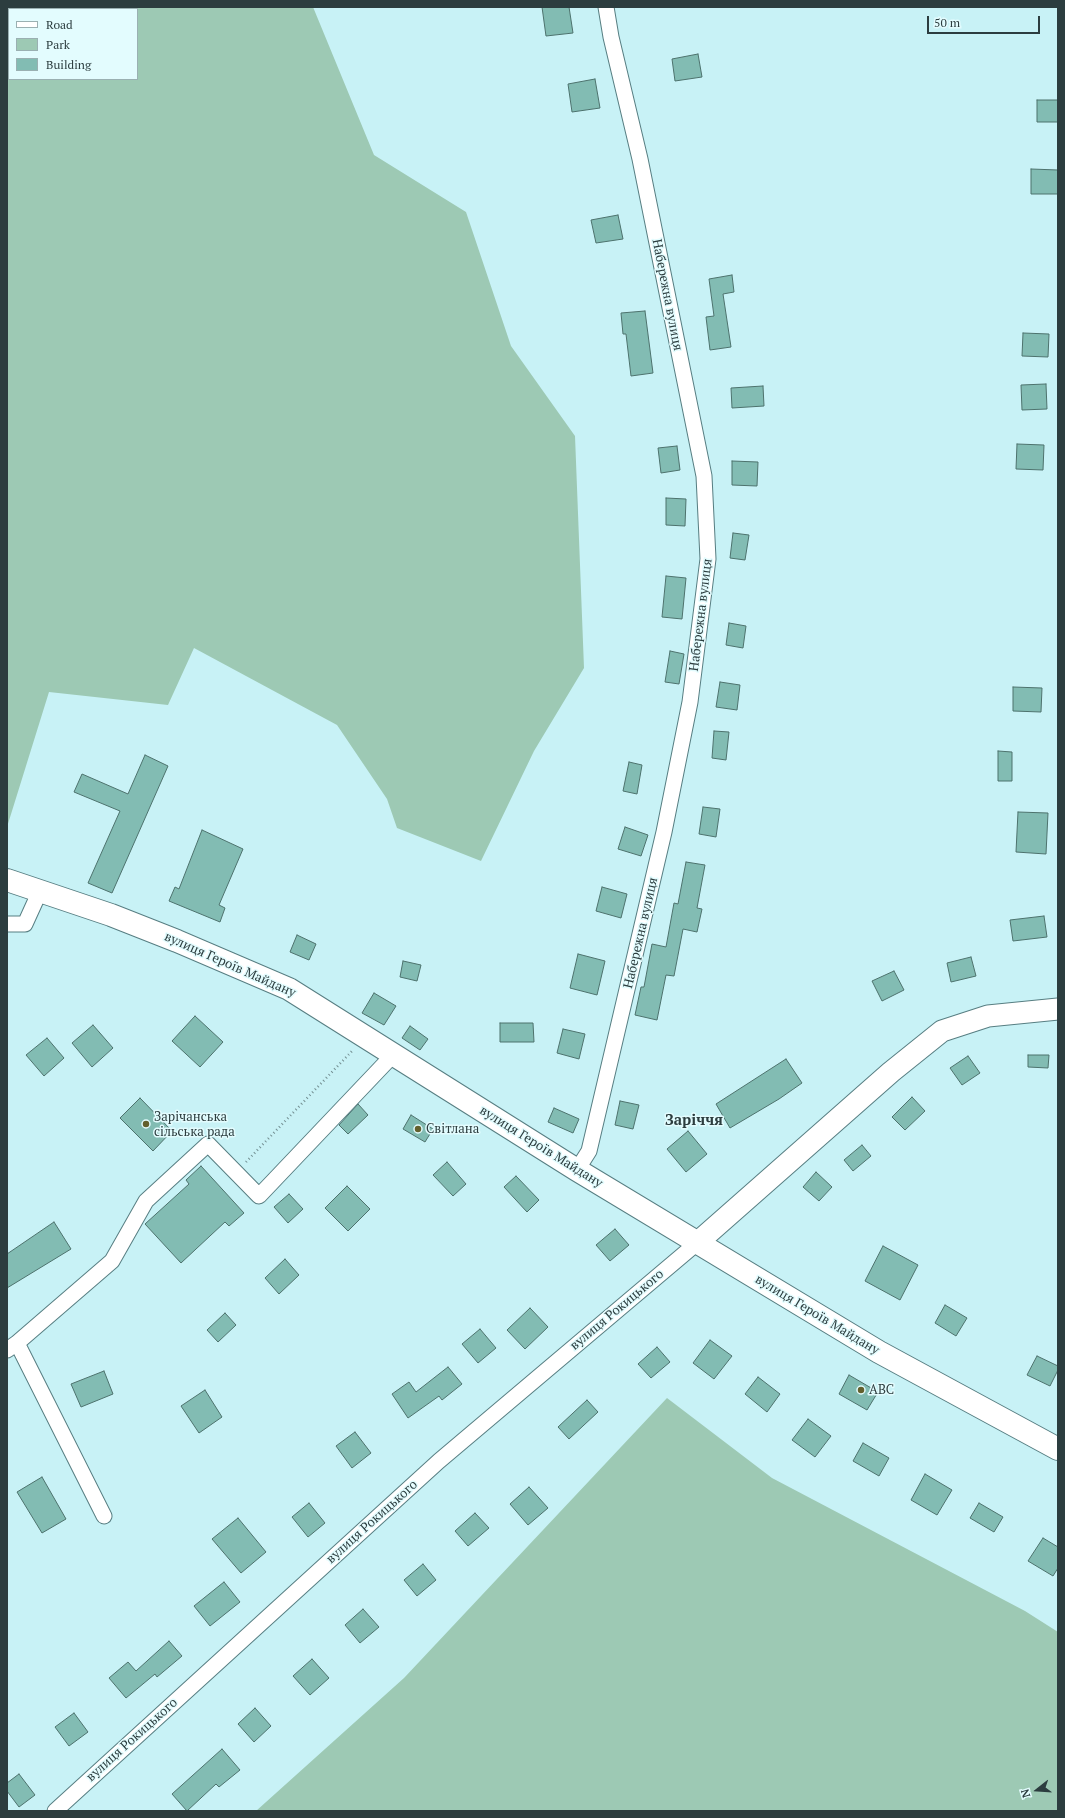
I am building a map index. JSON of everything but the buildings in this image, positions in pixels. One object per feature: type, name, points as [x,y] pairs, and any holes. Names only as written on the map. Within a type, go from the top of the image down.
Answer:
[{"type":"main road","name":"вулиця Героїв Майдану","points":[[7,880],[111,915],[177,941],[289,989],[577,1170],[879,1352],[1058,1449]]},
{"type":"street","name":"Набережна вулиця","points":[[577,1170],[589,1151],[664,832],[690,702],[708,559],[704,476],[640,159],[606,7]]},
{"type":"street","points":[[7,924],[26,924],[40,892]]},
{"type":"street","points":[[697,1243],[891,1072],[942,1031],[988,1016],[1058,1009]]},
{"type":"street","points":[[104,1516],[12,1347],[112,1261],[146,1201],[208,1144],[259,1196],[393,1054]]},
{"type":"street","name":"вулиця Рокицького","points":[[55,1811],[439,1461],[697,1243]]},
{"type":"path","points":[[236,1173],[365,1037]]},
{"type":"green space","points":[[7,7],[313,7],[374,155],[466,212],[511,346],[575,436],[584,668],[534,751],[481,861],[397,828],[387,799],[337,725],[194,648],[168,705],[49,692],[7,827]]},
{"type":"green space","points":[[667,1398],[772,1478],[1025,1611],[1058,1632],[1058,1811],[256,1811],[404,1678]]},
{"type":"place","name":"Зарічанська сільська рада","points":[[146,1124]]},
{"type":"place","name":"Світлана","points":[[418,1129]]},
{"type":"place","name":"ABC","points":[[861,1390]]},
{"type":"district","name":"Заріччя","points":[[694,1121]]}]
